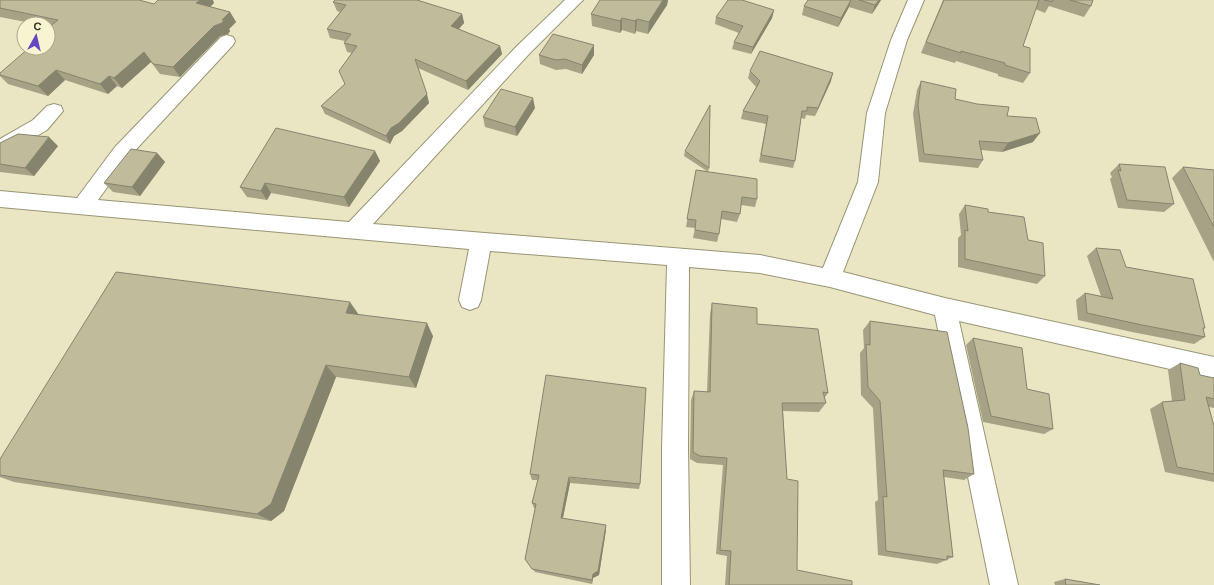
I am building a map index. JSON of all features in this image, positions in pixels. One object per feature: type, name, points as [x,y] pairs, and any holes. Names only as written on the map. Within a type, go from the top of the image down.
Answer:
[{"type":"street","points":[[354,231],[523,50],[575,0]]},
{"type":"street","points":[[830,278],[868,182],[876,112],[899,40],[916,0]]},
{"type":"street","points":[[82,206],[122,152],[227,41]]},
{"type":"street","points":[[0,148],[40,125],[54,111]]},
{"type":"street","points":[[0,199],[354,231],[760,264],[830,278],[945,308],[1214,368]]},
{"type":"street","points":[[470,300],[481,241]]},
{"type":"street","points":[[676,585],[675,448],[678,257]]},
{"type":"street","points":[[945,308],[1004,585]]},
{"type":"building","points":[[0,0],[139,0],[154,4],[158,0],[200,0],[196,3],[230,12],[222,20],[224,20],[222,23],[214,26],[173,67],[153,64],[144,52],[114,78],[109,76],[100,84],[56,70],[38,86],[0,75],[0,73],[20,56],[56,56],[56,22],[58,20],[56,20],[56,16],[39,16],[0,8]]},
{"type":"building","points":[[335,0],[417,0],[462,14],[451,26],[500,46],[466,81],[415,59],[427,94],[399,123],[391,128],[386,136],[321,106],[345,84],[339,71],[357,46],[344,43],[351,34],[327,29],[346,5],[333,2]]},
{"type":"building","points":[[600,0],[663,0],[649,22],[637,19],[635,21],[622,18],[620,21],[591,14]]},
{"type":"building","points":[[728,0],[742,0],[774,10],[753,47],[734,42],[743,26],[716,17]]},
{"type":"building","points":[[808,0],[851,0],[841,18],[804,6]]},
{"type":"building","points":[[859,0],[879,0],[875,5]]},
{"type":"building","points":[[944,0],[1039,0],[1023,46],[1030,48],[1030,73],[1005,65],[1005,63],[961,51],[961,53],[926,42]]},
{"type":"building","points":[[1070,0],[1093,0],[1091,6]]},
{"type":"building","points":[[553,34],[594,45],[582,65],[565,59],[556,60],[539,55]]},
{"type":"building","points":[[760,51],[833,73],[818,108],[807,107],[807,111],[802,111],[795,161],[761,155],[768,116],[743,111],[760,81],[750,71]]},
{"type":"building","points":[[921,81],[956,89],[955,99],[977,104],[1009,107],[1007,116],[1036,118],[1040,133],[1008,143],[979,141],[983,160],[924,154],[918,105]]},
{"type":"building","points":[[501,89],[533,98],[515,127],[483,117]]},
{"type":"building","points":[[710,105],[709,168],[685,151]]},
{"type":"building","points":[[276,128],[375,151],[344,197],[265,183],[261,191],[240,187]]},
{"type":"building","points":[[18,134],[49,137],[25,168],[0,164],[0,143]]},
{"type":"building","points":[[131,149],[157,153],[132,187],[104,183]]},
{"type":"building","points":[[1119,164],[1165,167],[1174,204],[1127,200],[1118,170],[1121,171]]},
{"type":"building","points":[[1183,167],[1214,170],[1214,227]]},
{"type":"building","points":[[696,170],[757,179],[757,199],[742,197],[740,214],[722,211],[719,234],[695,230],[696,220],[687,219]]},
{"type":"building","points":[[965,205],[988,209],[988,212],[1024,217],[1028,240],[1043,243],[1045,276],[965,259],[965,230],[968,231]]},
{"type":"building","points":[[1096,248],[1120,250],[1126,267],[1193,279],[1205,328],[1203,328],[1205,337],[1087,313],[1085,293],[1113,299]]},
{"type":"building","points":[[116,272],[350,302],[346,313],[427,323],[409,377],[326,365],[271,504],[257,514],[0,475],[0,459]]},
{"type":"building","points":[[712,303],[757,308],[757,324],[818,329],[828,393],[823,392],[826,403],[782,403],[787,479],[798,481],[797,570],[852,581],[852,585],[729,585],[731,551],[720,550],[727,458],[700,456],[693,452],[694,391],[710,392]]},
{"type":"building","points":[[870,321],[947,332],[968,428],[974,474],[943,470],[953,557],[947,556],[947,560],[886,551],[883,496],[887,497],[880,401],[868,387],[866,344],[870,345]]},
{"type":"building","points":[[973,338],[1022,348],[1027,389],[1049,394],[1053,429],[991,416]]},
{"type":"building","points":[[1180,363],[1198,368],[1200,375],[1214,378],[1214,399],[1206,397],[1214,426],[1214,474],[1177,467],[1162,402],[1185,400]]},
{"type":"building","points":[[546,375],[646,388],[640,484],[569,477],[561,518],[606,525],[598,571],[593,574],[592,580],[532,569],[525,559],[536,504],[532,503],[539,475],[530,474]]},
{"type":"building","points":[[1065,579],[1100,585],[1066,585]]}]
